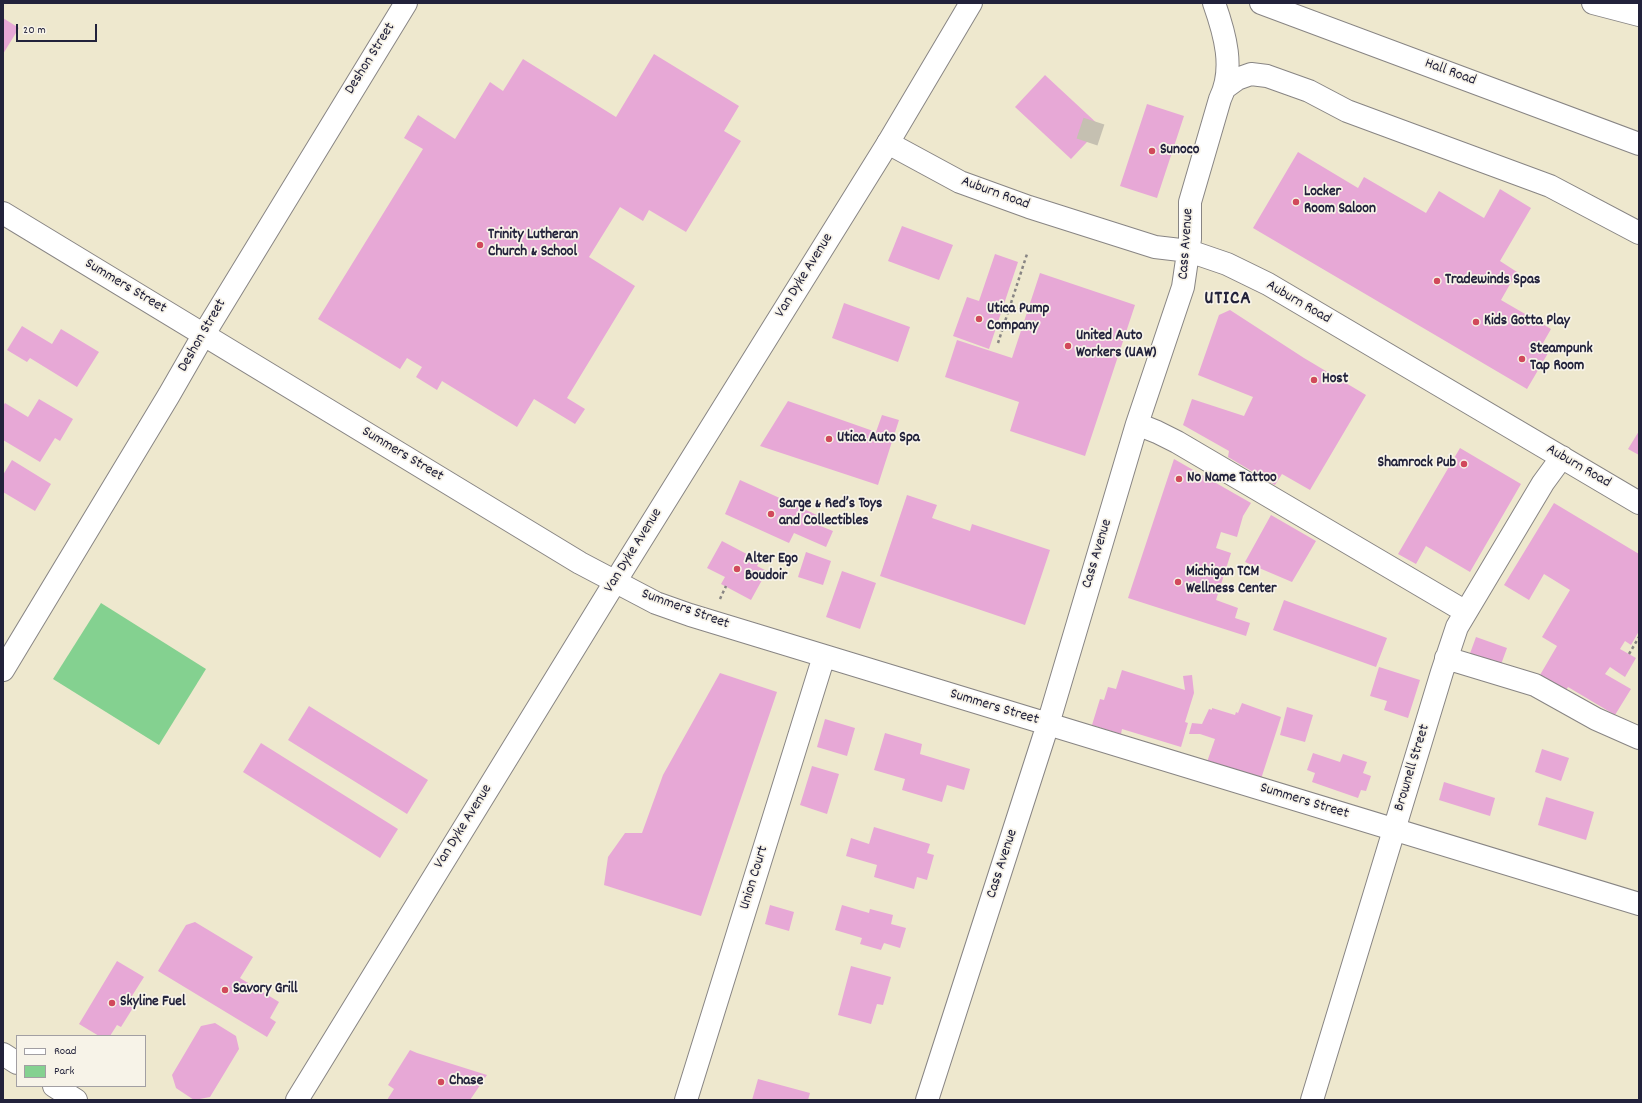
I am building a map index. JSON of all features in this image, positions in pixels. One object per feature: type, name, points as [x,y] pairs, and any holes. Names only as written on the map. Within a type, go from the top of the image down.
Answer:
[{"type":"main road","name":"Deshon Street","points":[[3,670],[169,395],[204,334],[406,3]]},
{"type":"main road","name":"Van Dyke Avenue","points":[[297,1100],[615,582],[888,143],[971,3]]},
{"type":"main road","name":"Cass Avenue","points":[[927,1100],[1048,724],[1137,424],[1184,288],[1190,239],[1190,202],[1220,99],[1226,87],[1226,46],[1222,26],[1214,3]]},
{"type":"main road","name":"Hall Road","points":[[1261,3],[1639,144]]},
{"type":"main road","points":[[1593,3],[1639,15]]},
{"type":"main road","points":[[1226,87],[1237,79],[1251,74],[1266,76],[1309,91],[1347,111],[1550,186],[1639,233]]},
{"type":"main road","name":"Auburn Road","points":[[888,143],[960,182],[1029,207],[1155,247],[1189,251],[1227,264],[1268,284],[1639,503]]},
{"type":"main road","name":"Summers Street","points":[[3,213],[580,563],[656,602],[690,615],[1639,904]]},
{"type":"main road","points":[[1137,424],[1177,442],[1466,612]]},
{"type":"main road","name":"Brownell Street","points":[[1312,1100],[1446,658],[1457,627],[1543,483],[1562,457]]},
{"type":"main road","name":"Union Court","points":[[686,1100],[824,656]]},
{"type":"main road","points":[[1446,658],[1535,685],[1596,719],[1639,738]]},
{"type":"main road","points":[[3,1054],[16,1062]]},
{"type":"main road","points":[[56,1087],[76,1100]]},
{"type":"path","points":[[998,343],[1028,254]]},
{"type":"path","points":[[720,600],[726,586]]},
{"type":"path","points":[[1629,654],[1639,637]]},
{"type":"green space","points":[[101,603],[206,669],[159,745],[53,679]]},
{"type":"building","points":[[3,18],[19,28],[3,54]]},
{"type":"building","name":"Trinity Lutheran Church & School","points":[[654,54],[739,106],[724,131],[741,141],[686,232],[649,210],[643,221],[620,207],[589,257],[635,286],[567,398],[585,409],[575,424],[534,399],[517,427],[442,381],[437,390],[416,377],[422,367],[407,358],[400,369],[318,319],[423,149],[404,138],[418,115],[455,139],[490,82],[503,91],[523,59],[616,117]]},
{"type":"building","points":[[1045,75],[1101,127],[1071,159],[1015,107]]},
{"type":"building","name":"Sunoco","points":[[1147,104],[1184,116],[1157,198],[1120,186]]},
{"type":"building","points":[[1298,152],[1358,188],[1364,177],[1426,213],[1439,191],[1484,218],[1500,189],[1531,208],[1500,261],[1517,272],[1501,300],[1551,329],[1543,343],[1551,348],[1527,389],[1253,228]]},
{"type":"building","points":[[902,226],[953,245],[939,280],[888,261]]},
{"type":"building","name":"Utica Pump Company","points":[[995,254],[1018,262],[989,349],[953,336],[967,297],[979,301]]},
{"type":"building","points":[[1040,273],[1135,305],[1085,456],[1010,431],[1019,402],[945,377],[957,340],[1012,358]]},
{"type":"building","points":[[844,303],[910,327],[898,362],[832,338]]},
{"type":"building","points":[[1230,310],[1304,358],[1366,395],[1310,490],[1282,474],[1275,485],[1228,457],[1229,451],[1183,425],[1192,399],[1244,416],[1253,397],[1198,375],[1219,315]]},
{"type":"building","points":[[22,326],[52,344],[61,329],[99,352],[77,387],[30,358],[27,362],[7,350]]},
{"type":"building","points":[[39,399],[73,419],[60,441],[55,438],[40,462],[3,440],[3,406],[5,403],[28,417]]},
{"type":"building","name":"Utica Auto Spa","points":[[788,401],[876,432],[882,415],[899,420],[878,485],[760,446]]},
{"type":"building","points":[[1639,431],[1639,455],[1628,449]]},
{"type":"building","points":[[1460,448],[1521,484],[1470,572],[1426,546],[1416,564],[1398,554]]},
{"type":"building","points":[[1174,459],[1251,503],[1243,516],[1237,537],[1221,532],[1216,548],[1231,553],[1216,600],[1238,608],[1235,618],[1250,623],[1246,636],[1128,598]]},
{"type":"building","points":[[12,460],[51,484],[35,511],[3,492],[3,475]]},
{"type":"building","name":"Sarge & Red’s Toys and Collectibles","points":[[740,480],[817,515],[813,523],[833,531],[826,547],[794,533],[789,543],[725,514]]},
{"type":"building","points":[[907,495],[937,505],[932,518],[970,531],[972,524],[1050,550],[1025,625],[880,576]]},
{"type":"building","points":[[1554,503],[1639,554],[1639,631],[1631,645],[1625,641],[1620,649],[1636,658],[1625,677],[1610,667],[1605,674],[1631,689],[1615,715],[1568,687],[1566,690],[1540,675],[1557,646],[1542,637],[1570,590],[1544,574],[1529,600],[1504,585]]},
{"type":"building","points":[[1271,515],[1316,541],[1292,582],[1245,562]]},
{"type":"building","name":"Alter Ego Boudoir","points":[[722,541],[760,561],[757,566],[767,571],[751,600],[721,584],[725,577],[707,568]]},
{"type":"building","points":[[806,552],[831,561],[823,585],[798,577]]},
{"type":"building","points":[[842,571],[876,583],[860,629],[826,617]]},
{"type":"building","points":[[1284,600],[1387,638],[1376,667],[1273,630]]},
{"type":"building","points":[[1476,637],[1507,648],[1499,670],[1468,659]]},
{"type":"building","points":[[1379,667],[1420,680],[1408,718],[1384,710],[1387,701],[1370,696]]},
{"type":"building","points":[[1122,670],[1185,690],[1183,676],[1192,675],[1194,693],[1185,722],[1188,723],[1181,747],[1122,729],[1121,734],[1092,725],[1100,699],[1104,700],[1108,687],[1116,689]]},
{"type":"building","points":[[720,673],[777,692],[701,916],[604,885],[608,857],[625,833],[642,833],[663,775]]},
{"type":"building","points":[[1242,703],[1281,717],[1261,779],[1207,762],[1215,739],[1200,734],[1189,734],[1192,723],[1202,724],[1209,709],[1212,710],[1212,708],[1235,715],[1236,712],[1238,713]]},
{"type":"building","points":[[309,706],[428,780],[407,814],[288,740]]},
{"type":"building","points":[[1287,707],[1313,715],[1305,742],[1280,735]]},
{"type":"building","points":[[825,719],[855,728],[847,756],[817,747]]},
{"type":"building","points":[[885,733],[922,744],[920,754],[970,769],[964,790],[947,785],[942,802],[902,790],[905,779],[874,770]]},
{"type":"building","points":[[261,743],[398,829],[380,858],[243,772]]},
{"type":"building","points":[[1542,749],[1569,758],[1561,781],[1535,772]]},
{"type":"building","points":[[1313,753],[1340,762],[1343,754],[1367,762],[1363,773],[1371,776],[1366,791],[1361,790],[1358,798],[1312,782],[1315,773],[1307,770]]},
{"type":"building","points":[[812,766],[839,774],[827,814],[800,805]]},
{"type":"building","points":[[1444,782],[1495,798],[1490,816],[1439,800]]},
{"type":"building","points":[[1546,797],[1594,812],[1586,840],[1538,825]]},
{"type":"building","points":[[874,827],[930,844],[927,853],[934,855],[927,880],[917,877],[914,889],[874,877],[877,865],[846,856],[851,838],[869,844]]},
{"type":"building","points":[[770,905],[794,912],[789,931],[765,924]]},
{"type":"building","points":[[842,905],[869,913],[870,909],[893,915],[891,924],[906,928],[900,948],[884,943],[881,950],[860,944],[862,938],[835,930]]},
{"type":"building","name":"Savory Grill","points":[[195,922],[253,957],[240,978],[279,1002],[270,1018],[276,1022],[267,1037],[158,971],[186,925]]},
{"type":"building","points":[[117,961],[144,977],[130,999],[136,1003],[121,1027],[117,1025],[111,1035],[97,1035],[79,1024]]},
{"type":"building","points":[[851,966],[891,977],[883,1005],[877,1004],[871,1024],[838,1015]]},
{"type":"building","points":[[215,1023],[236,1036],[239,1049],[210,1097],[194,1100],[176,1088],[172,1075],[201,1026]]},
{"type":"building","name":"Chase","points":[[410,1050],[487,1075],[470,1100],[387,1100],[394,1089],[388,1085]]},
{"type":"building","points":[[758,1079],[810,1093],[808,1100],[752,1100]]},
{"type":"tunnel","points":[[1087,142],[1094,121]]},
{"type":"place","name":"Sunoco","points":[[1152,151]]},
{"type":"place","name":"Locker Room Saloon","points":[[1296,202]]},
{"type":"place","name":"Trinity Lutheran Church & School","points":[[480,245]]},
{"type":"place","name":"Tradewinds Spas","points":[[1437,281]]},
{"type":"place","name":"Utica Pump Company","points":[[979,319]]},
{"type":"place","name":"Kids Gotta Play","points":[[1476,322]]},
{"type":"place","name":"United Auto Workers (UAW)","points":[[1068,346]]},
{"type":"place","name":"Steampunk Tap Room","points":[[1522,359]]},
{"type":"place","name":"Host","points":[[1314,380]]},
{"type":"place","name":"Utica Auto Spa","points":[[829,439]]},
{"type":"place","name":"Shamrock Pub","points":[[1464,464]]},
{"type":"place","name":"No Name Tattoo","points":[[1179,479]]},
{"type":"place","name":"Sarge & Red’s Toys and Collectibles","points":[[771,514]]},
{"type":"place","name":"Alter Ego Boudoir","points":[[737,569]]},
{"type":"place","name":"Michigan TCM Wellness Center","points":[[1178,582]]},
{"type":"place","name":"Savory Grill","points":[[225,990]]},
{"type":"place","name":"Skyline Fuel","points":[[112,1003]]},
{"type":"place","name":"Chase","points":[[441,1082]]},
{"type":"district","name":"UTICA","points":[[1228,300]]}]
